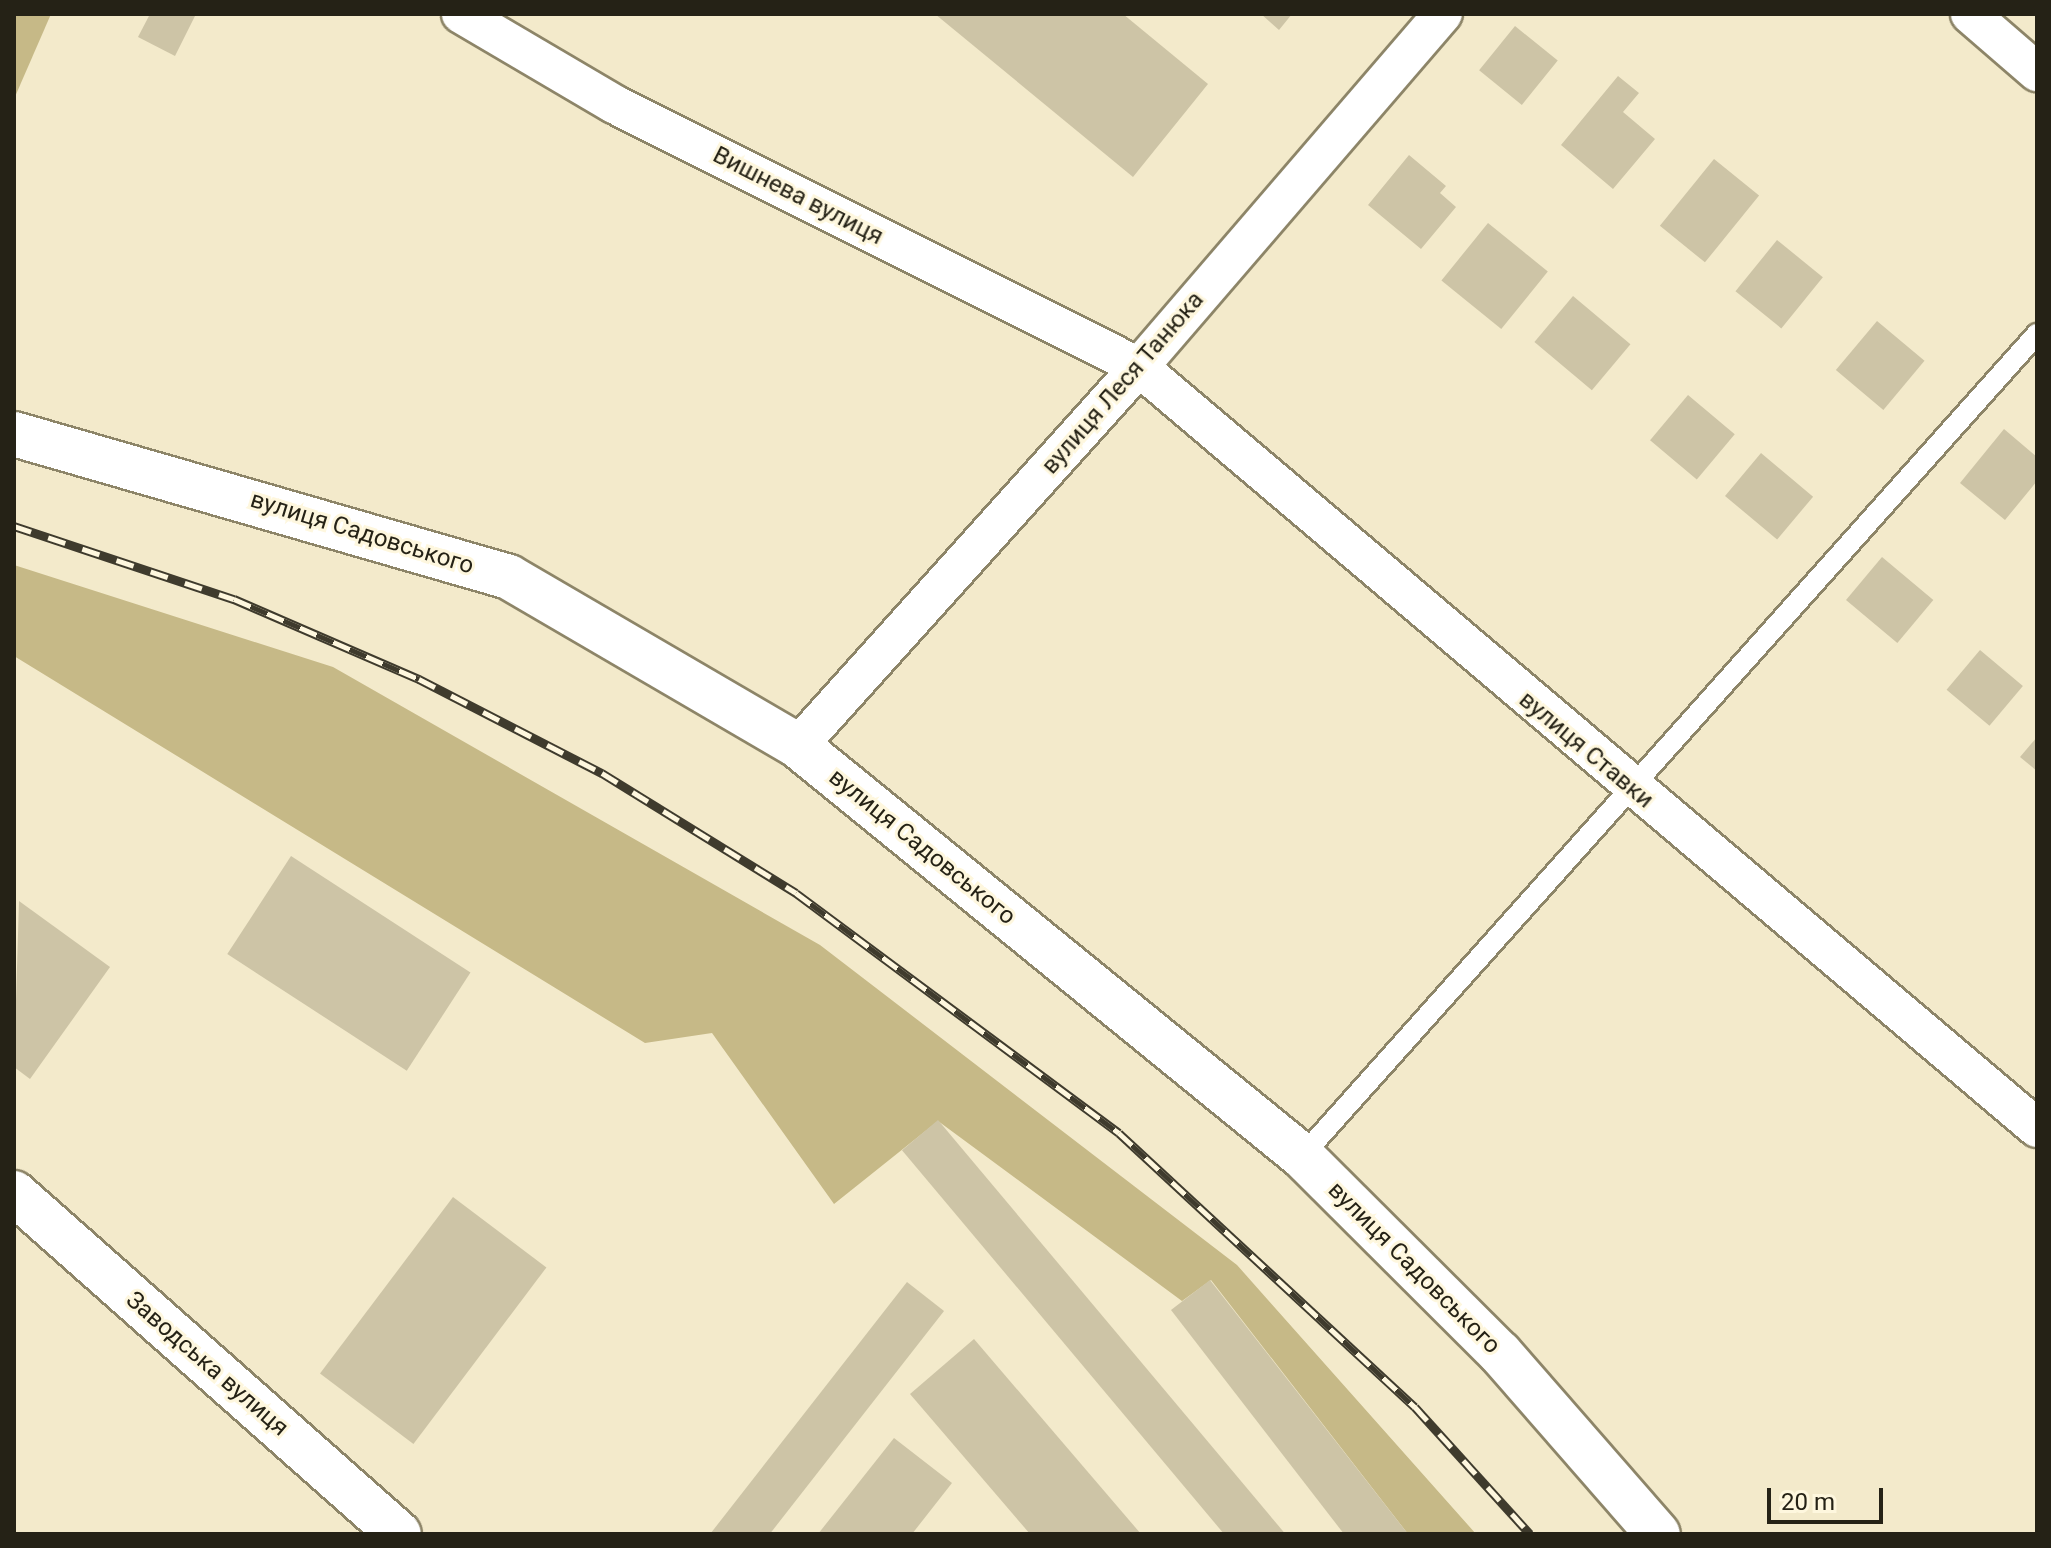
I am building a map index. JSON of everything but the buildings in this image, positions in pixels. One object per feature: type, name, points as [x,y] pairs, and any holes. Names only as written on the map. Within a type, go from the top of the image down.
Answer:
[{"type":"street","name":"Вишнева вулиця","points":[[461,14],[614,104],[1139,367]]},
{"type":"street","name":"вулиця Леся Танюка","points":[[798,746],[1139,367],[1443,14]]},
{"type":"street","points":[[1970,14],[2037,72]]},
{"type":"street","name":"вулиця Ставки","points":[[1139,367],[1633,790],[2037,1128]]},
{"type":"street","name":"вулиця Садовського","points":[[14,434],[509,577],[798,746],[1302,1156],[1500,1353],[1658,1534]]},
{"type":"street","name":"Заводська вулиця","points":[[14,1193],[399,1534]]},
{"type":"lane","points":[[1302,1156],[1633,790],[2037,334]]},
{"type":"shaded area","points":[[14,14],[51,14],[14,99]]},
{"type":"shaded area","points":[[14,565],[333,667],[820,945],[1237,1265],[1476,1534],[1408,1534],[1211,1280],[1182,1301],[938,1121],[834,1204],[712,1033],[645,1043],[14,656]]},
{"type":"railway","points":[[14,526],[234,599],[419,679],[602,773],[796,893],[1119,1133],[1415,1407],[1530,1534]]}]
